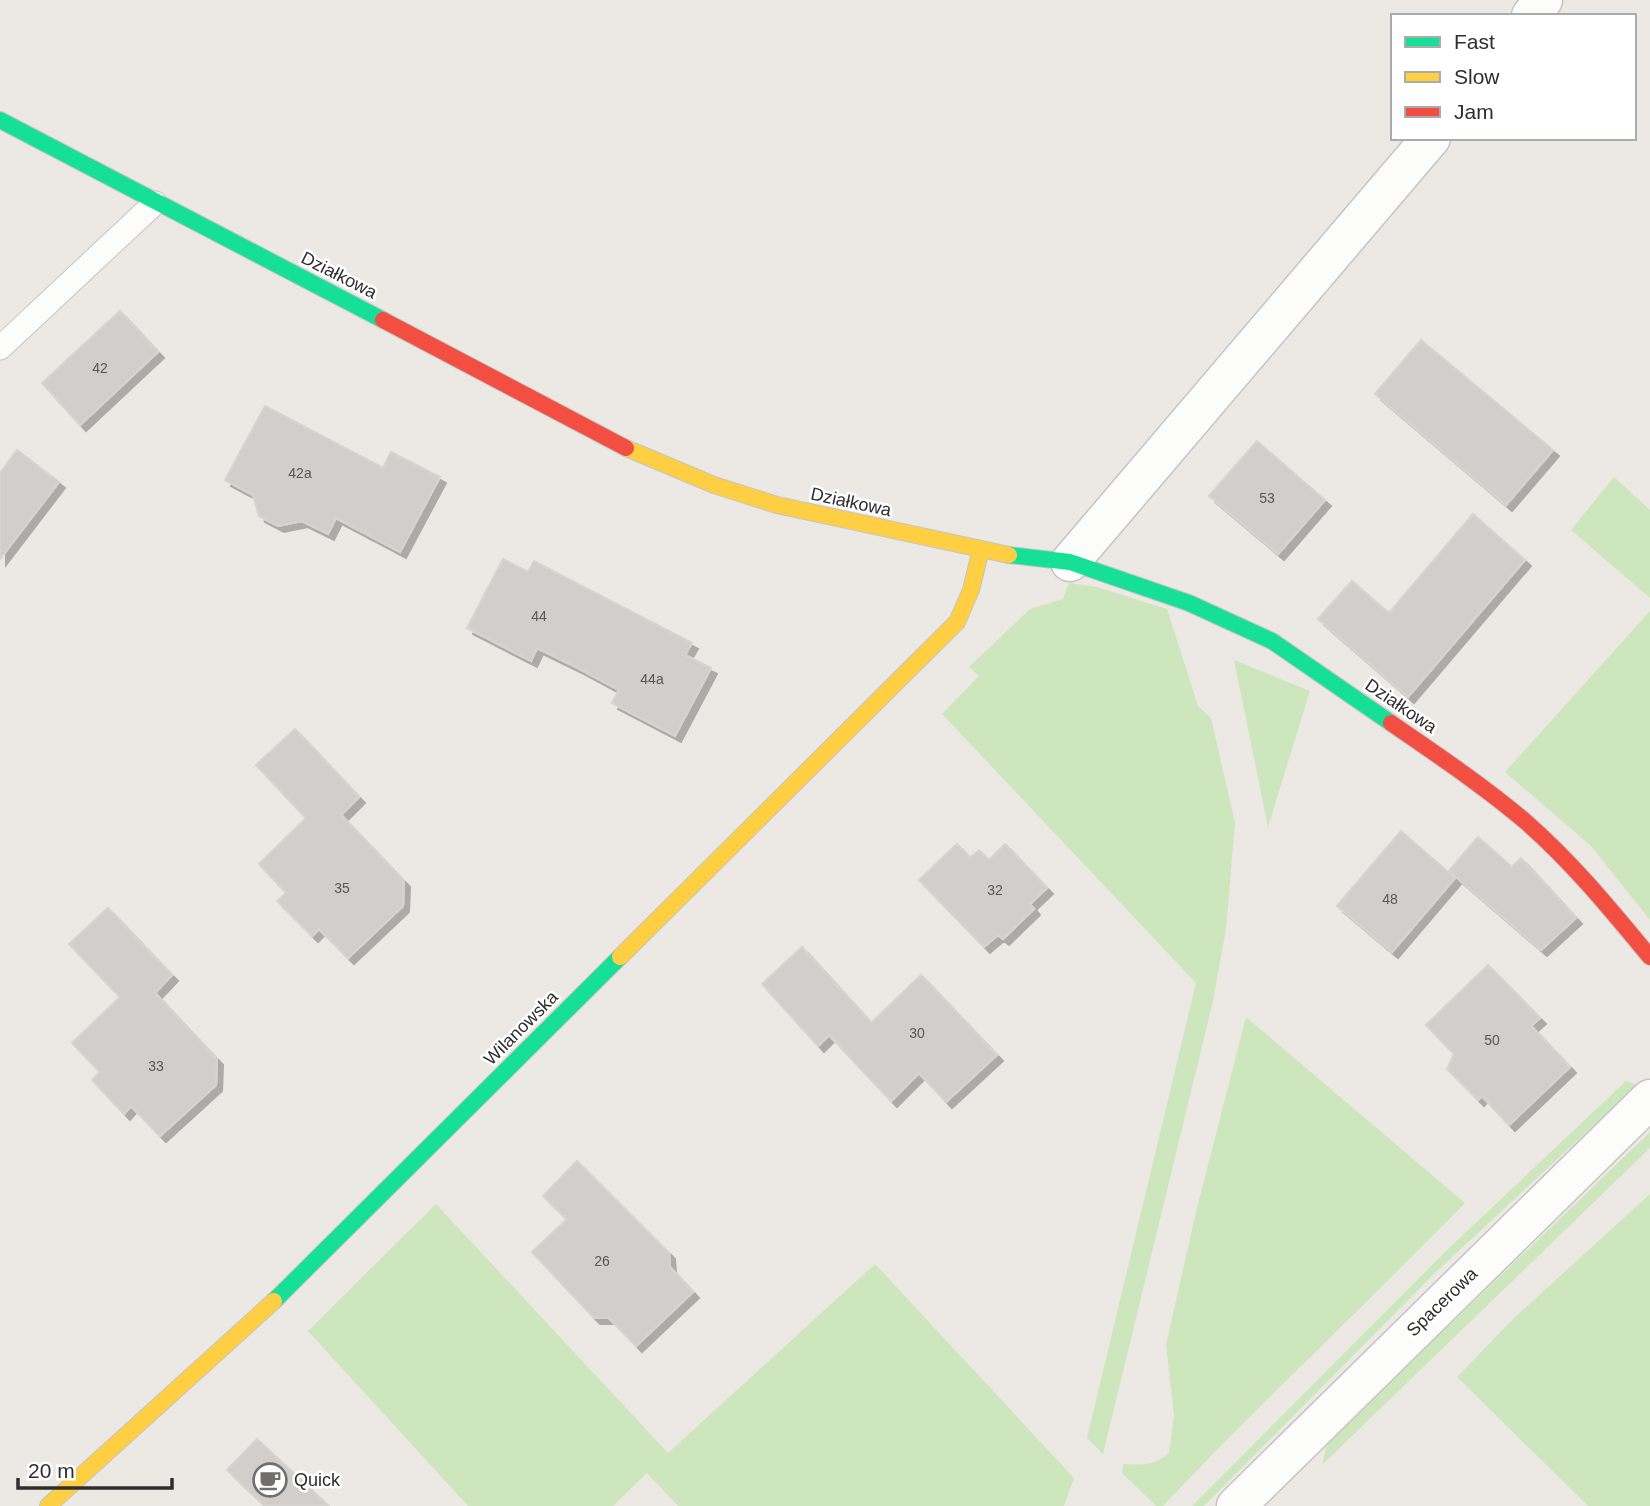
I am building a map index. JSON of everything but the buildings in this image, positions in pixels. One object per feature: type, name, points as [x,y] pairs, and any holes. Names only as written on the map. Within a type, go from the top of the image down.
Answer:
[{"type":"street","name":"Działkowa","points":[[0,120],[638,454],[714,485],[777,505],[981,550],[1070,562],[1189,603],[1272,641],[1443,758],[1526,822],[1599,895],[1650,957]]},
{"type":"street","points":[[1070,562],[1429,140]]},
{"type":"street","name":"Wilanowska","points":[[48,1506],[270,1305],[957,622],[971,590],[981,550]]},
{"type":"street","name":"Spacerowa","points":[[1236,1506],[1650,1099]]},
{"type":"lane","points":[[0,348],[155,203]]},
{"type":"green space","points":[[1614,477],[1650,510],[1650,598],[1571,530]]},
{"type":"green space","points":[[1069,583],[1097,587],[1167,609],[1198,706],[1211,718],[1235,823],[1226,929],[1213,1001],[1103,1454],[1087,1438],[1196,983],[942,714],[979,676],[969,667],[1030,609],[1063,599]]},
{"type":"green space","points":[[1650,611],[1650,920],[1591,846],[1505,772]]},
{"type":"green space","points":[[1234,660],[1310,691],[1268,827]]},
{"type":"green space","points":[[1246,1017],[1465,1203],[1163,1506],[1156,1506],[1122,1473],[1123,1464],[1153,1462],[1169,1453],[1174,1415],[1166,1345],[1196,1212]]},
{"type":"green space","points":[[1626,1081],[1637,1085],[1437,1271],[1204,1506],[1192,1506],[1447,1250]]},
{"type":"green space","points":[[1650,1132],[1650,1148],[1322,1465],[1326,1448],[1332,1438]]},
{"type":"green space","points":[[1650,1194],[1650,1506],[1588,1506],[1457,1377],[1514,1318]]},
{"type":"green space","points":[[436,1204],[668,1453],[875,1264],[1074,1478],[1064,1506],[678,1506],[647,1473],[613,1506],[468,1506],[308,1331]]},
{"type":"traffic: fast","points":[[0,120],[383,320]]},
{"type":"traffic: fast","points":[[1009,555],[1070,562],[1189,603],[1272,641],[1391,723]]},
{"type":"traffic: fast","points":[[274,1301],[620,957]]},
{"type":"traffic: slow","points":[[626,448],[714,485],[777,505],[1009,555]]},
{"type":"traffic: slow","points":[[620,957],[957,622],[971,590],[981,549]]},
{"type":"traffic: slow","points":[[48,1506],[274,1301]]},
{"type":"traffic: jam","points":[[383,320],[626,448]]},
{"type":"traffic: jam","points":[[1391,723],[1477,783],[1543,837],[1606,904],[1650,957]]},
{"type":"place","name":"Quick","points":[[270,1480]]}]
